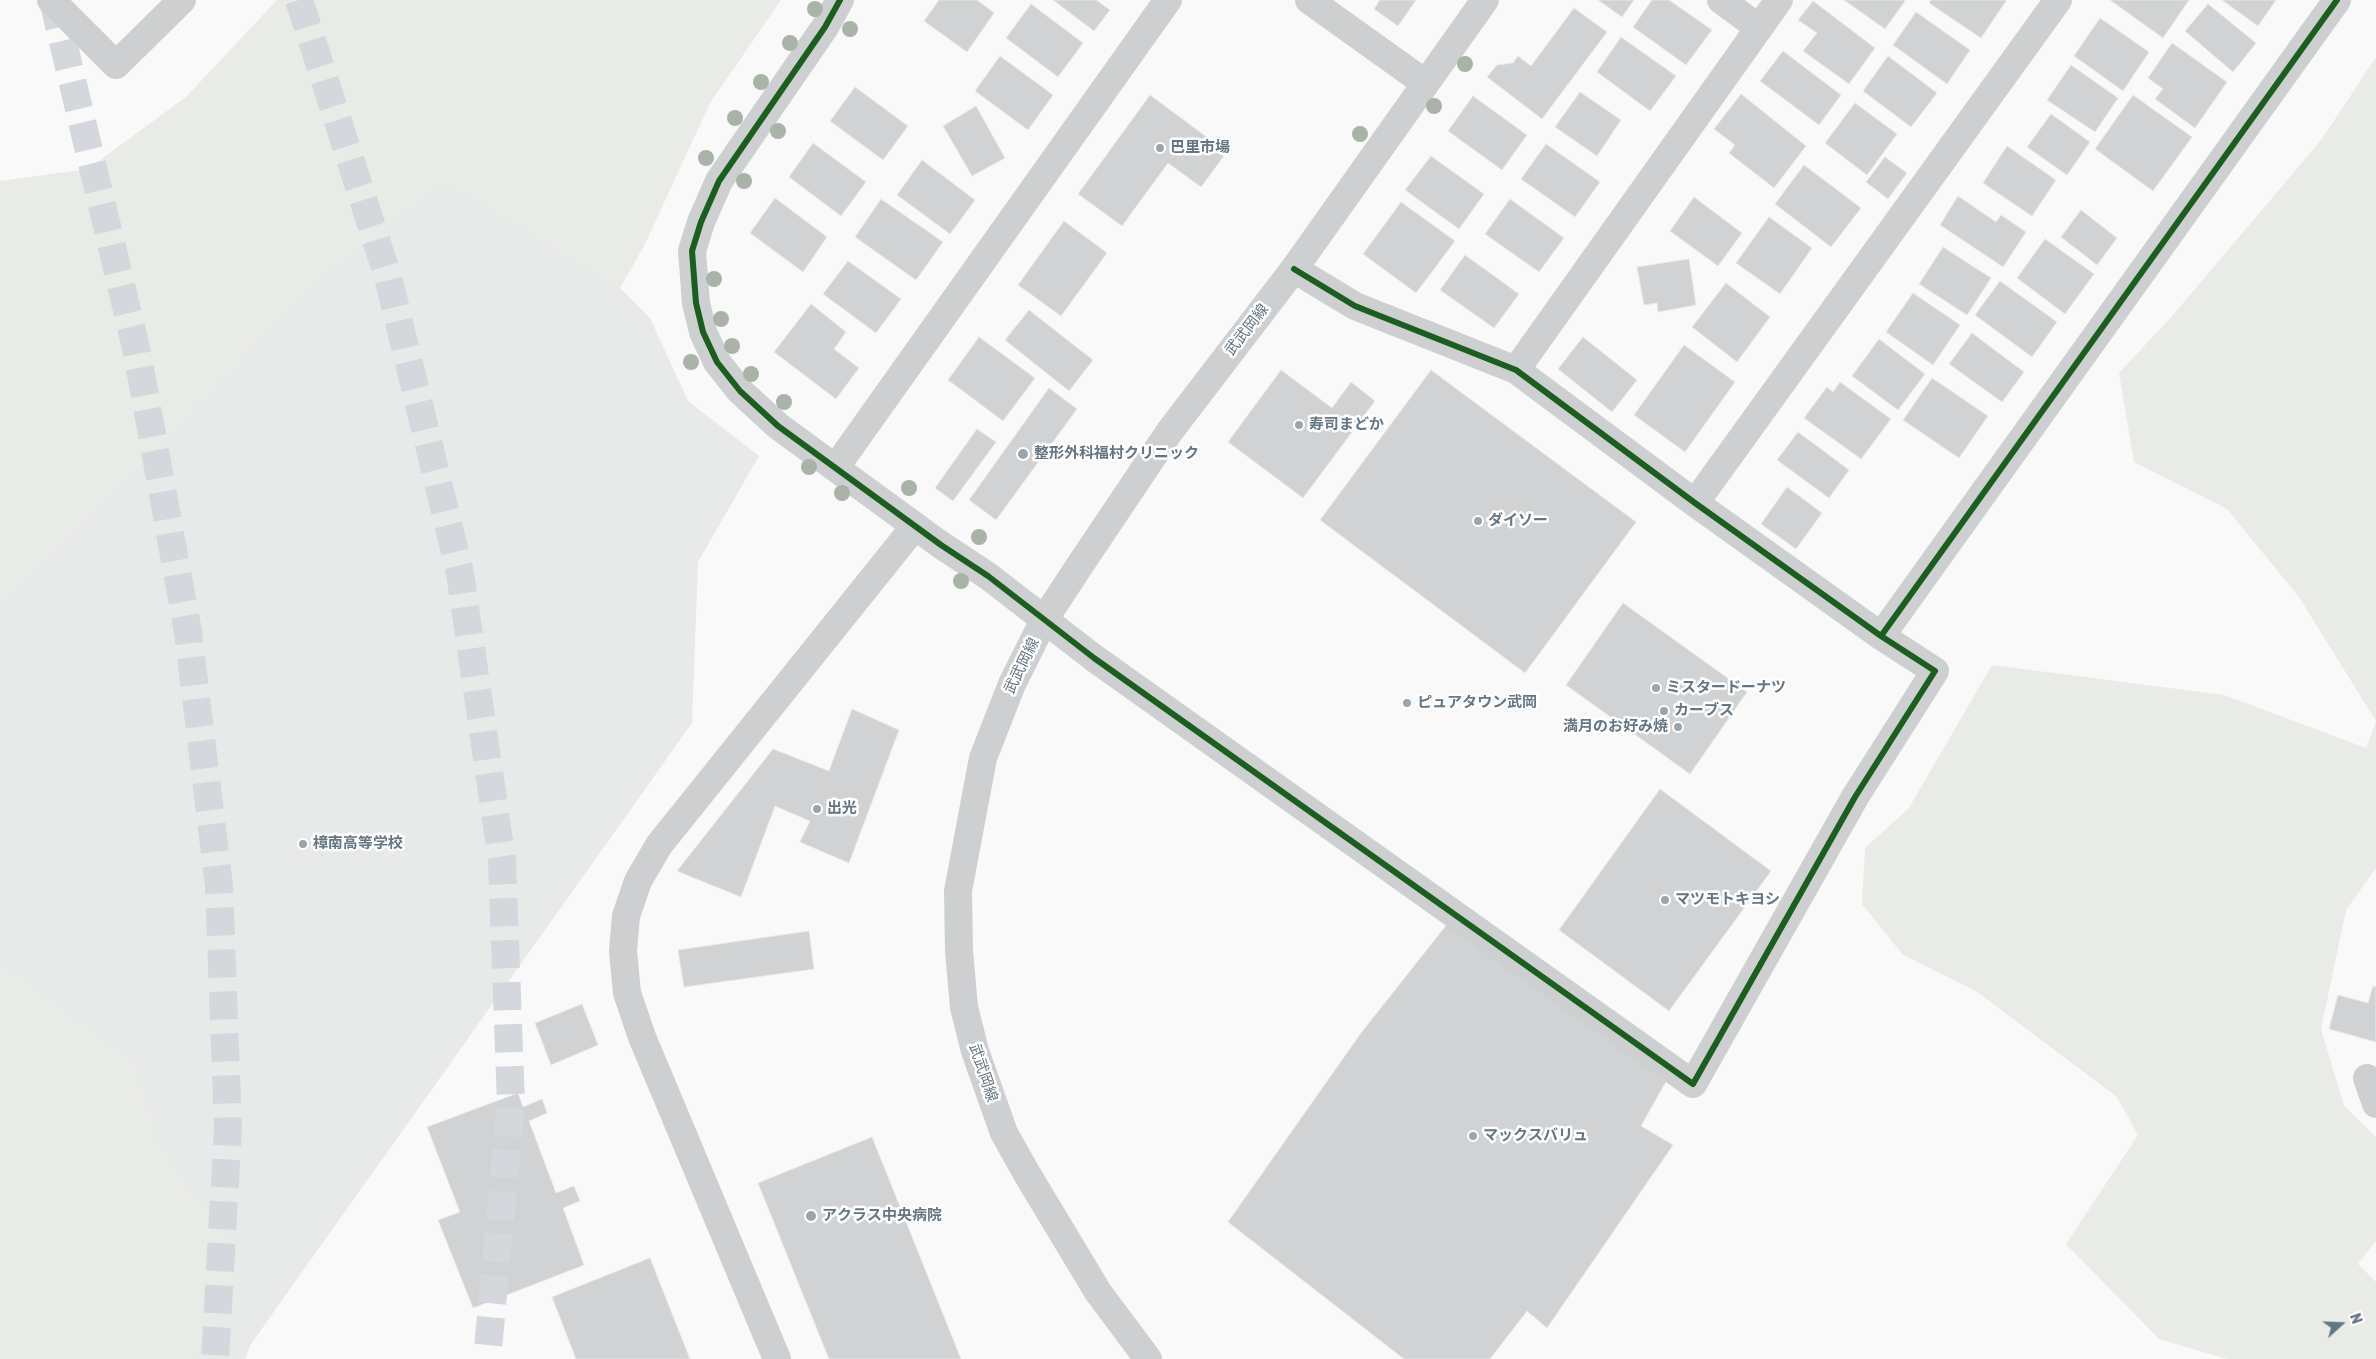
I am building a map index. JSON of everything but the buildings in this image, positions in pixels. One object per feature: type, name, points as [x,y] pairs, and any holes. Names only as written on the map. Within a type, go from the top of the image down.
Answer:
[{"type":"street","points":[[51,0],[116,65],[182,0]]},
{"type":"street","points":[[840,0],[825,27],[719,181],[701,222],[692,251],[696,304],[703,332],[717,362],[740,392],[778,426],[915,526],[988,576],[1115,674],[1693,1084],[1855,797],[1936,670],[1881,636],[1695,503],[1516,370],[1355,306],[1294,269]]},
{"type":"street","points":[[836,467],[1168,0]]},
{"type":"street","points":[[1309,0],[1425,83]]},
{"type":"street","name":"武武岡線","points":[[1148,1359],[1098,1292],[1062,1235],[1004,1133],[975,1051],[964,1007],[959,951],[958,891],[983,758],[1012,684],[1044,620],[1170,431],[1294,269],[1485,0]]},
{"type":"street","points":[[1721,0],[1759,28]]},
{"type":"street","points":[[1516,370],[1779,0]]},
{"type":"street","points":[[1695,503],[2058,0]]},
{"type":"street","points":[[1881,636],[2337,0]]},
{"type":"street","points":[[777,1359],[642,1037],[627,993],[623,951],[626,916],[638,881],[659,845],[915,526]]},
{"type":"street","points":[[2367,1078],[2376,1104]]},
{"type":"shaded area","points":[[277,0],[781,0],[710,103],[644,246],[620,288],[446,180],[326,272],[0,605],[0,181],[88,169],[186,97]]},
{"type":"shaded area","points":[[2376,57],[2376,721],[2299,597],[2227,509],[2134,462],[2119,373],[2173,315],[2322,139]]},
{"type":"shaded area","name":"樟南高等学校","points":[[446,180],[620,288],[650,318],[688,401],[759,456],[698,562],[692,723],[251,1344],[245,1359],[193,1359],[239,1261],[159,1146],[132,1062],[0,965],[0,605],[326,272]]},
{"type":"shaded area","points":[[1992,665],[2224,695],[2366,748],[2376,722],[2376,868],[2346,910],[2321,1029],[2344,1106],[2376,1137],[2376,1241],[2358,1264],[2376,1282],[2376,1359],[2227,1359],[2159,1339],[2066,1244],[2138,1135],[2117,1097],[1976,991],[1903,955],[1862,904],[1865,848],[1909,808]]},
{"type":"shaded area","points":[[0,965],[132,1062],[159,1146],[239,1261],[193,1359],[0,1359]]},
{"type":"tunnel","points":[[53,0],[137,352],[188,632],[219,886],[228,1128],[215,1359]]},
{"type":"tunnel","points":[[299,0],[388,277],[460,573],[502,861],[511,1104],[487,1359]]},
{"type":"cycle path","points":[[840,0],[825,27],[719,181],[701,222],[692,251],[696,303],[703,332],[717,362],[740,391],[778,426],[941,545],[988,576],[1094,658],[1693,1084],[1855,797],[1935,671],[1881,636],[1695,503],[1516,370],[1355,306],[1294,269]]},
{"type":"cycle path","points":[[1881,636],[2337,0]]},
{"type":"place","name":"巴里市場","points":[[1160,148]]},
{"type":"place","name":"寿司まどか","points":[[1299,425]]},
{"type":"place","name":"整形外科福村クリニック","points":[[1023,454]]},
{"type":"place","name":"ダイソー","points":[[1478,521]]},
{"type":"place","name":"ミスタードーナツ","points":[[1656,688]]},
{"type":"place","name":"ピュアタウン武岡","points":[[1407,703]]},
{"type":"place","name":"カーブス","points":[[1664,711]]},
{"type":"place","name":"満月のお好み焼","points":[[1678,727]]},
{"type":"place","name":"出光","points":[[817,809]]},
{"type":"place","name":"樟南高等学校","points":[[303,844]]},
{"type":"place","name":"マツモトキヨシ","points":[[1665,900]]},
{"type":"place","name":"マックスバリュ","points":[[1473,1136]]},
{"type":"place","name":"アクラス中央病院","points":[[811,1216]]}]
